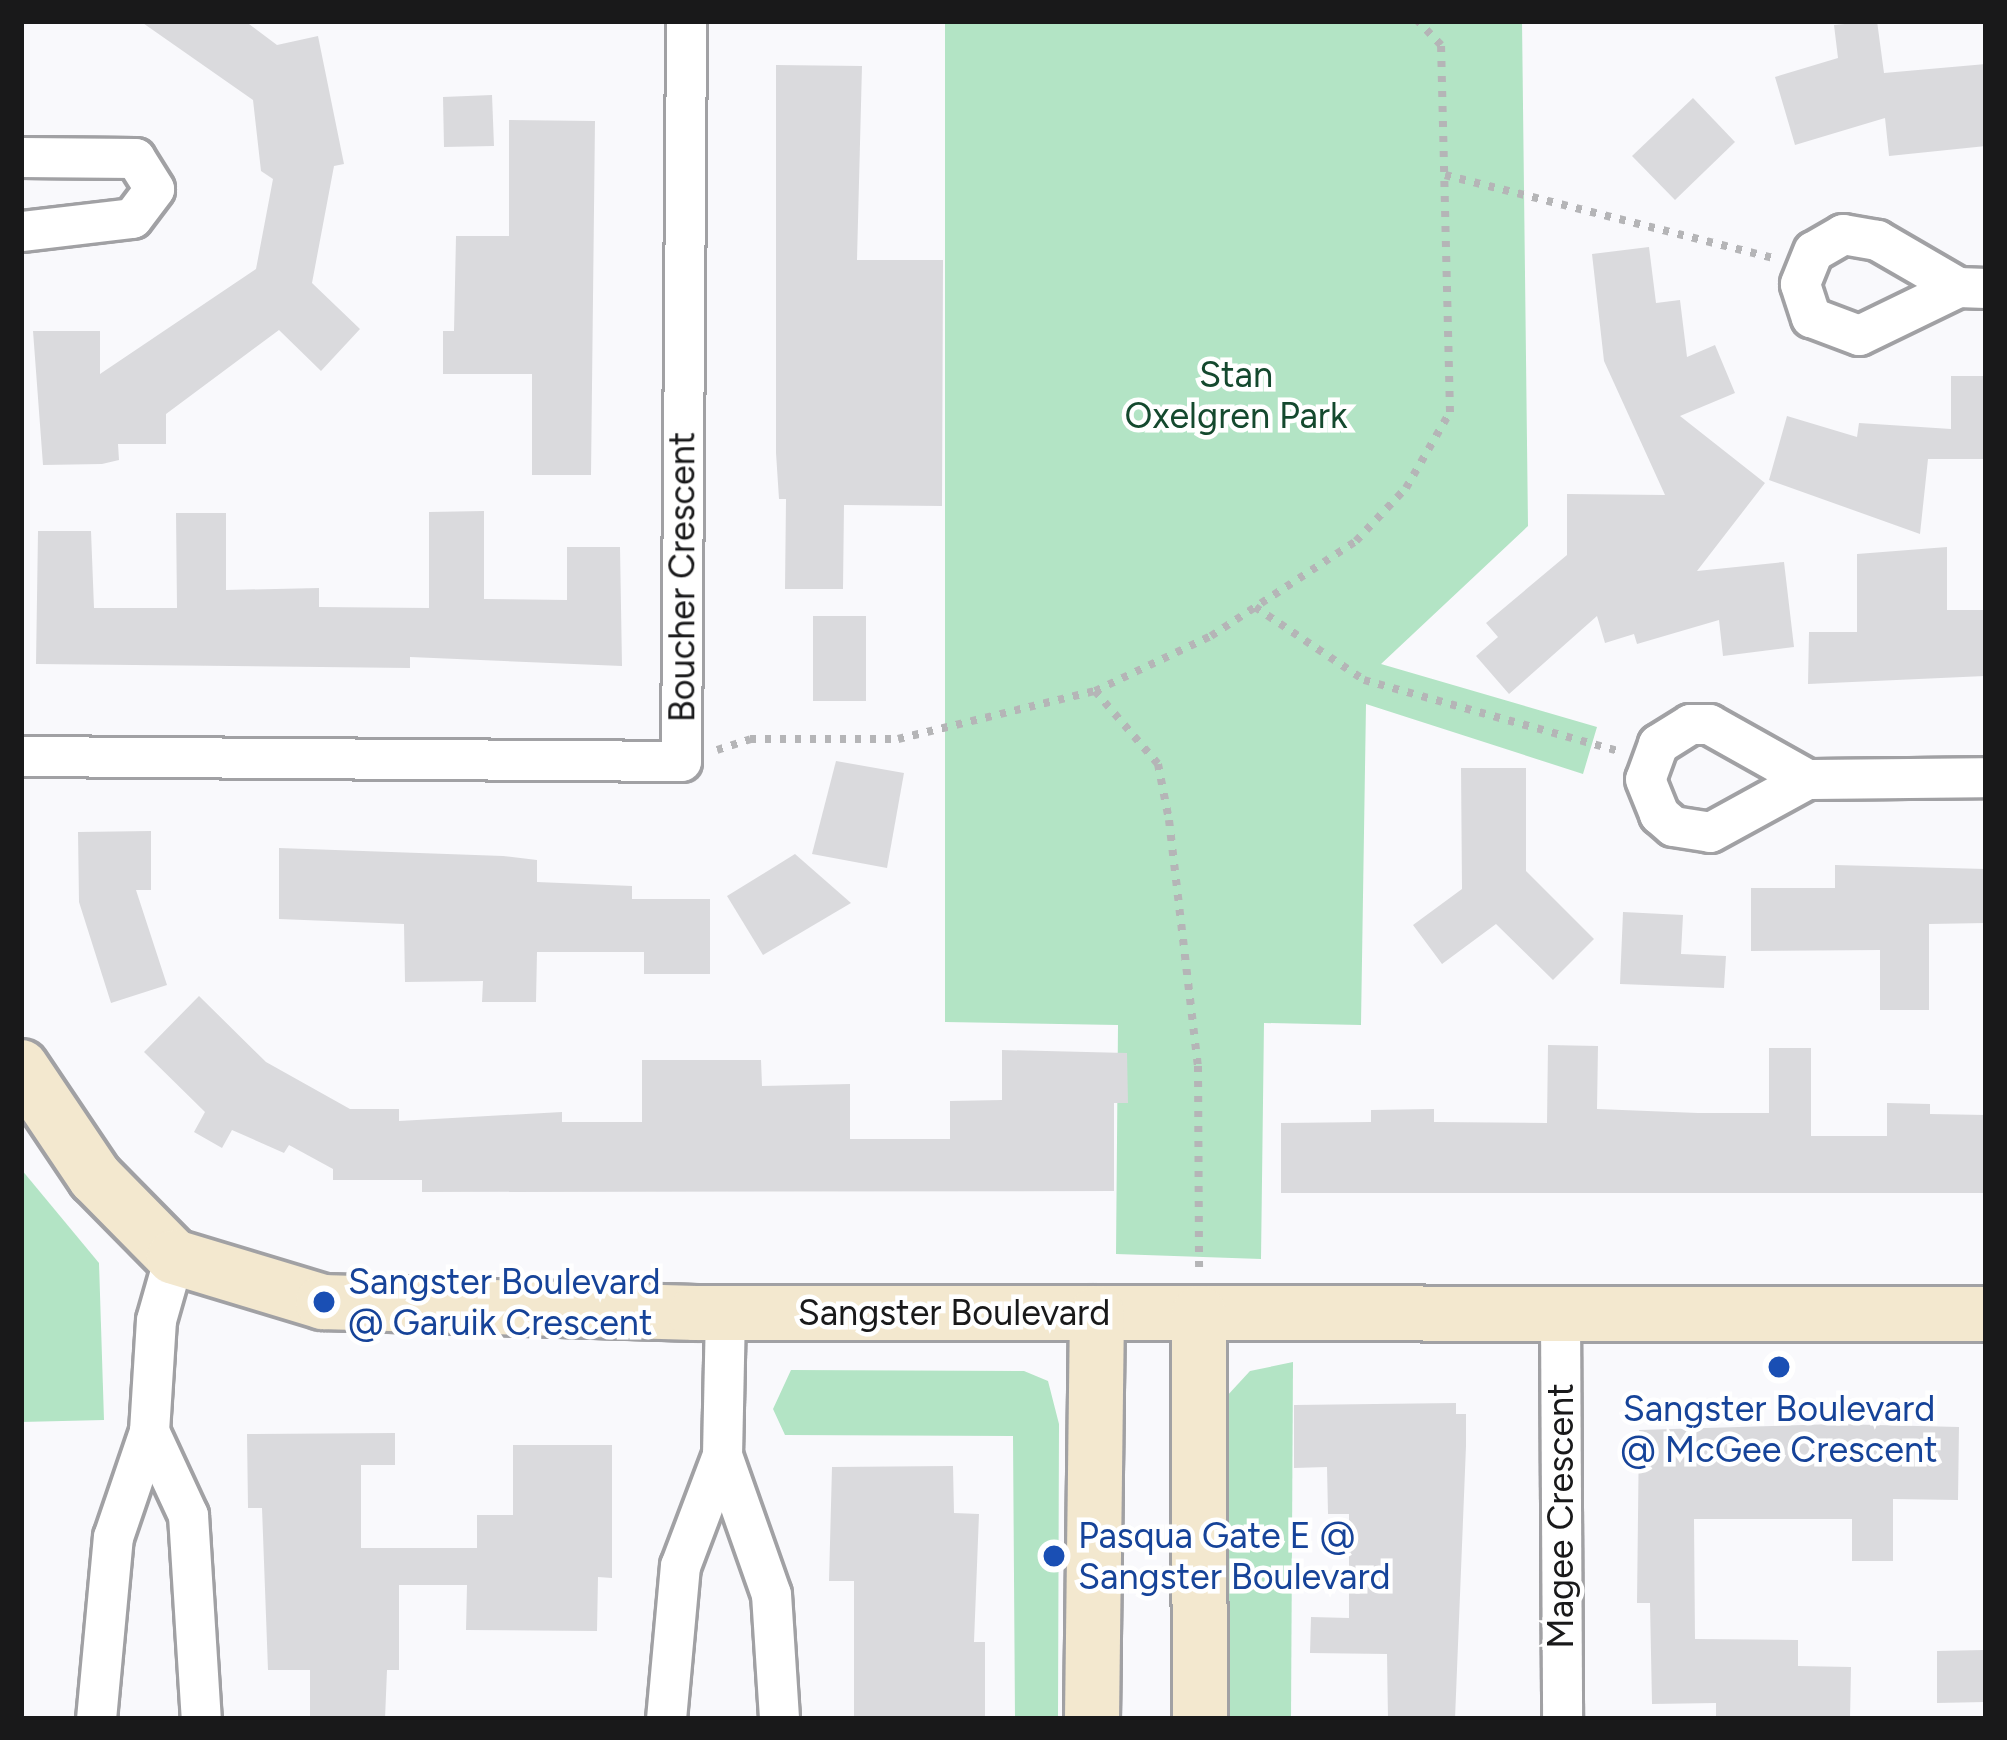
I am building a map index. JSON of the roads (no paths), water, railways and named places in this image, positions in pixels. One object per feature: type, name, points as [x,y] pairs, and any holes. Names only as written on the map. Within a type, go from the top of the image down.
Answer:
[{"type":"street","name":"Boucher Crescent","points":[[21,756],[681,761],[686,21]]},
{"type":"street","points":[[21,157],[135,158],[154,189],[132,218],[21,231]]},
{"type":"street","points":[[1861,234],[1972,288],[1876,329],[1842,334],[1811,317],[1800,284],[1804,266],[1826,240],[1861,234]]},
{"type":"street","points":[[1807,778],[1728,825],[1691,832],[1659,814],[1649,797],[1649,760],[1672,731],[1709,724],[1807,778],[1986,777]]},
{"type":"street","name":"Sangster Boulevard","points":[[21,1066],[95,1177],[174,1256],[323,1302],[725,1313],[1986,1314]]},
{"type":"street","points":[[96,1719],[113,1537],[148,1431],[155,1320],[174,1256]]},
{"type":"street","points":[[667,1719],[680,1565],[722,1455],[725,1313]]},
{"type":"street","points":[[1092,1719],[1097,1313]]},
{"type":"street","points":[[1199,1313],[1200,1719]]},
{"type":"street","name":"Magee Crescent","points":[[1560,1313],[1562,1719]]},
{"type":"street","points":[[148,1431],[188,1515],[201,1719]]},
{"type":"street","points":[[722,1455],[771,1594],[779,1719]]},
{"type":"place","name":"Sangster Boulevard @ Garuik Crescent","points":[[324,1302]]},
{"type":"place","name":"Sangster Boulevard @ McGee Crescent","points":[[1779,1367]]},
{"type":"place","name":"Pasqua Gate E @ Sangster Boulevard","points":[[1054,1556]]},
{"type":"park label","name":"Stan Oxelgren Park","points":[[1236,394]]}]
